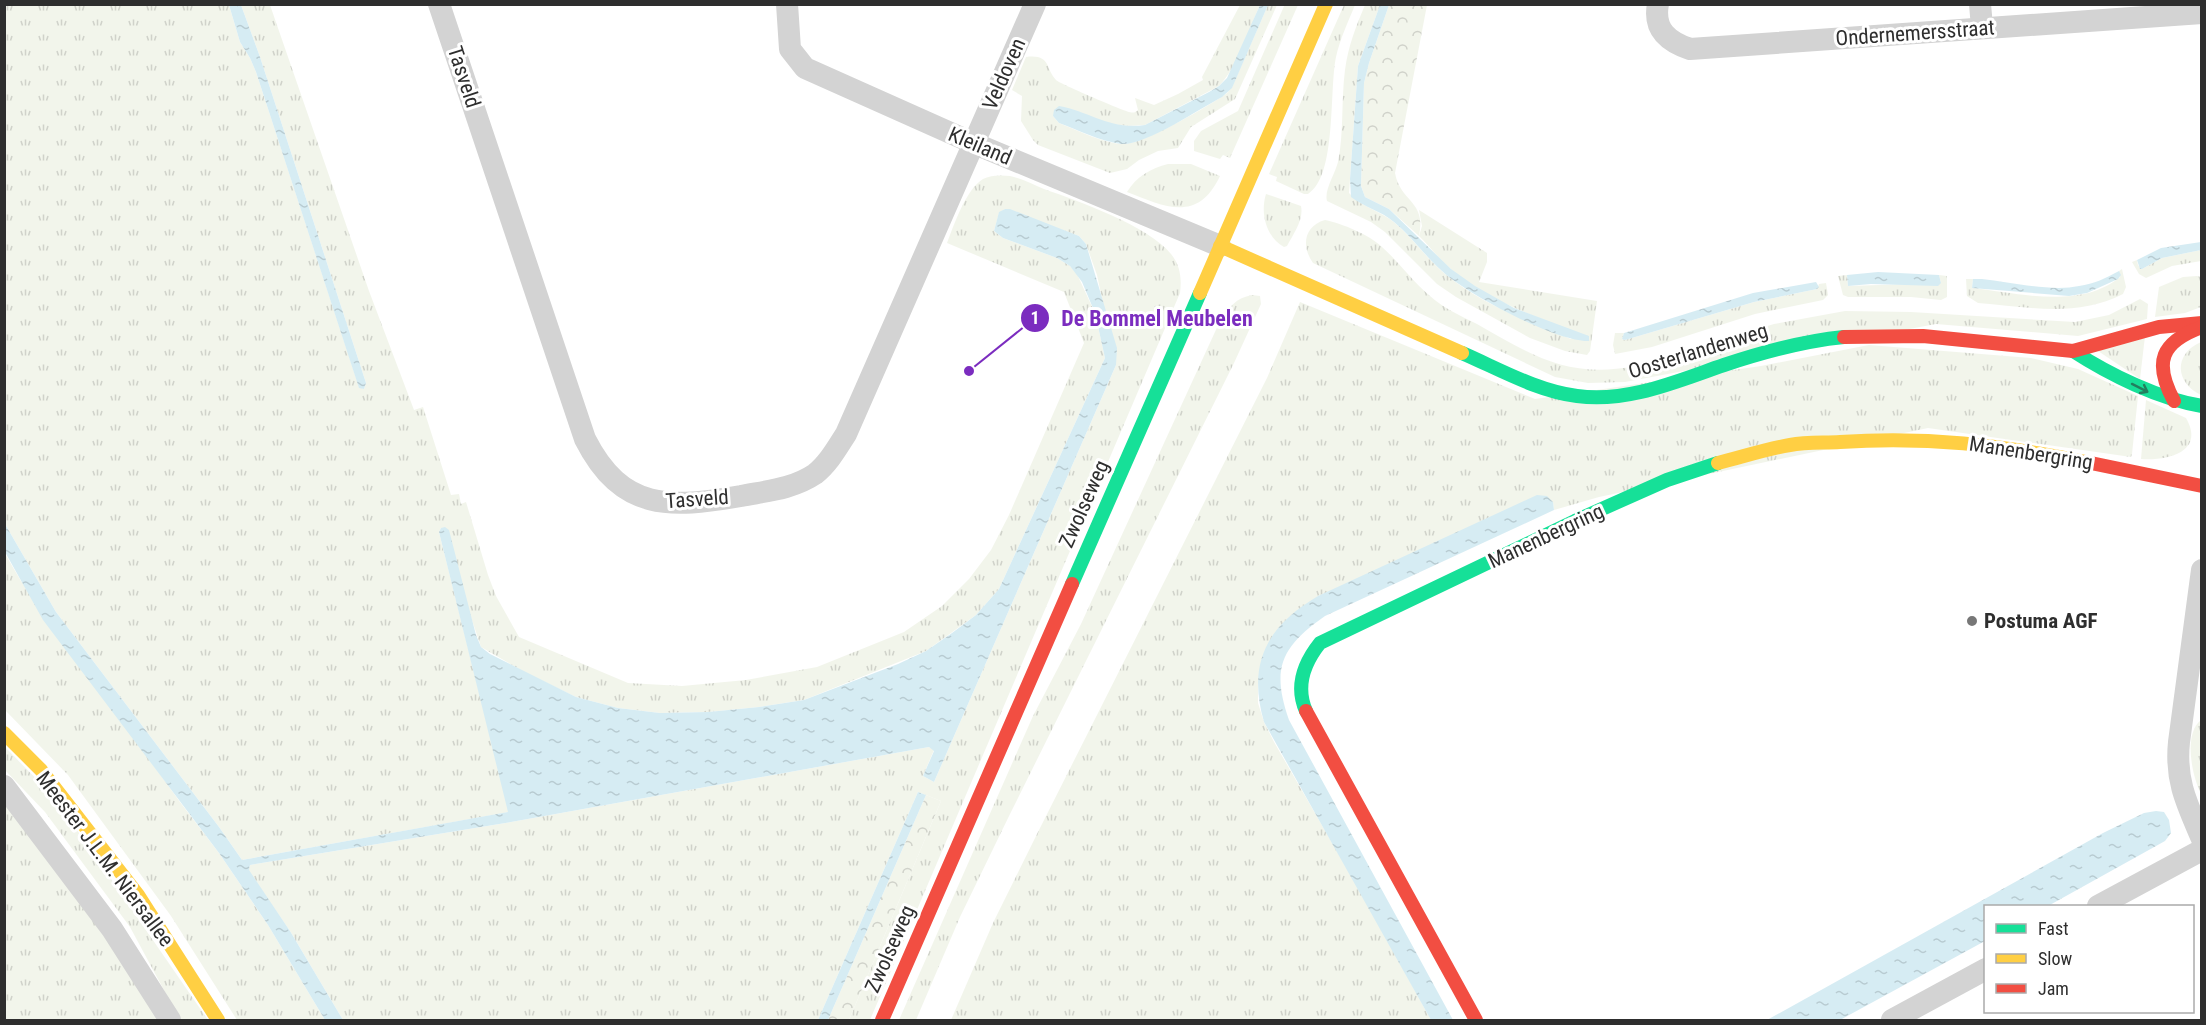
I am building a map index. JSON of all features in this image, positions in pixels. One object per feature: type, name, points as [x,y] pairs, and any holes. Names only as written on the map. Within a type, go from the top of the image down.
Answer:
[{"type":"street","name":"Tasveld","points":[[439,4],[585,440],[593,456],[616,483],[658,502],[682,504],[707,502],[783,488],[801,482],[817,472],[829,459],[846,434],[973,143]]},
{"type":"street","name":"Kleiland","points":[[788,4],[790,49],[805,68],[973,143],[1220,246]]},
{"type":"street","name":"Veldoven","points":[[973,143],[1035,4]]},
{"type":"street","name":"Zwolseweg","points":[[882,1020],[1326,4]]},
{"type":"street","name":"Ondernemersstraat","points":[[1658,4],[1658,21],[1667,39],[1690,50],[1982,27],[2202,13]]},
{"type":"street","points":[[1980,4],[1982,27]]},
{"type":"street","name":"Oosterlandenweg","points":[[1220,246],[1533,384],[1560,393],[1587,397],[1627,395],[1649,390],[1788,346],[1830,338],[1884,333],[2073,351],[2150,327],[2173,324],[2202,325]]},
{"type":"street","name":"Oosterlandenweg","points":[[2174,401],[2163,378],[2162,364],[2178,338],[2202,325]]},
{"type":"street","name":"Oosterlandenweg","points":[[2073,351],[2139,388],[2174,401],[2202,406]]},
{"type":"street","name":"Manenbergring","points":[[1476,1020],[1304,708],[1300,694],[1303,670],[1309,655],[1320,643],[1575,521],[1667,480],[1710,465],[1790,445],[1877,439],[1965,442],[2036,452],[2202,486]]},
{"type":"street","points":[[2202,570],[2178,755],[2178,777],[2202,839]]},
{"type":"street","name":"Meester J.L.M. Niersallee","points":[[4,733],[41,770],[138,895],[218,1020]]},
{"type":"street","name":"Meester J.L.M. Niersallee","points":[[4,786],[112,929],[170,1020]]},
{"type":"street","points":[[2100,905],[2202,850]]},
{"type":"street","points":[[1892,1020],[1984,970]]},
{"type":"green space","points":[[1285,4],[1298,5],[1230,158],[1223,155],[1220,159],[1194,151],[1194,141],[1201,131],[1238,111]]},
{"type":"green space","points":[[4,5],[229,5],[240,42],[256,72],[359,387],[364,389],[366,383],[241,5],[270,5],[369,291],[414,410],[423,407],[451,495],[459,494],[461,504],[466,502],[496,596],[519,637],[628,683],[682,686],[746,680],[817,667],[904,632],[942,606],[969,579],[991,550],[1009,515],[1084,343],[1064,292],[947,243],[966,199],[983,179],[996,176],[1014,177],[1093,207],[1147,234],[1171,254],[1180,272],[1180,293],[870,1020],[849,1020],[941,801],[918,792],[818,1020],[343,1020],[290,931],[248,870],[250,865],[511,822],[929,747],[934,750],[923,776],[934,782],[1116,365],[1097,275],[1086,244],[1079,236],[1005,209],[999,213],[994,231],[1003,238],[1057,258],[1070,266],[1077,274],[1095,313],[1105,358],[999,589],[976,615],[926,651],[804,700],[708,712],[660,713],[618,708],[576,697],[524,672],[481,647],[441,528],[439,532],[509,812],[242,860],[56,612],[5,524]]},
{"type":"green space","points":[[1240,5],[1260,5],[1238,58],[1219,86],[1145,125],[1127,126],[1053,116],[1059,123],[1108,142],[1124,144],[1161,131],[1227,93],[1232,87],[1268,5],[1277,5],[1235,99],[1191,127],[1178,148],[1158,151],[1127,169],[1110,173],[1038,145],[1021,121],[1022,96],[1012,90],[1026,57],[1044,60],[1056,80],[1115,107],[1134,113],[1138,110],[1135,98],[1154,105],[1203,80],[1202,77]]},
{"type":"green space","points":[[1344,5],[1355,5],[1336,57],[1328,151],[1324,170],[1317,184],[1308,194],[1304,194],[1276,181],[1277,177],[1269,174]]},
{"type":"green space","points":[[1365,5],[1380,5],[1358,66],[1349,193],[1359,202],[1395,223],[1437,267],[1458,284],[1489,303],[1521,318],[1571,339],[1576,332],[1495,299],[1466,281],[1439,258],[1419,236],[1422,226],[1419,210],[1487,253],[1487,262],[1479,282],[1597,301],[1590,351],[1587,355],[1565,351],[1530,338],[1456,297],[1437,284],[1385,232],[1371,222],[1327,201],[1327,192],[1340,151],[1346,61]]},
{"type":"green space","points":[[1389,5],[1427,5],[1395,173],[1402,190],[1419,215],[1419,236],[1389,209],[1365,197],[1361,186],[1364,83]]},
{"type":"green space","points":[[1168,164],[1191,164],[1220,176],[1211,191],[1191,206],[1167,206],[1127,192],[1145,174]]},
{"type":"green space","points":[[1266,194],[1301,206],[1299,222],[1287,246],[1284,247],[1278,243],[1266,224],[1264,201]]},
{"type":"green space","points":[[1325,220],[1355,230],[1376,242],[1423,290],[1452,312],[1534,355],[1571,367],[1612,369],[1635,366],[1774,324],[1845,311],[1911,312],[2075,322],[2109,315],[2140,299],[2148,304],[2147,319],[2078,336],[1936,324],[1625,382],[1588,383],[1555,377],[1313,263],[1307,250],[1307,237],[1313,227]]},
{"type":"green space","points":[[2201,250],[2201,261],[2172,266],[2146,278],[2139,274],[2132,262],[2137,260],[2142,269],[2162,258]]},
{"type":"green space","points":[[2122,269],[2126,287],[2123,294],[2088,306],[2034,308],[1978,303],[1967,296],[1966,279],[1973,279],[1972,288],[2029,295],[2049,297],[2087,293],[2104,287],[2120,277],[2119,271]]},
{"type":"green space","points":[[1847,275],[1848,286],[1941,283],[1939,275],[1947,276],[1947,297],[1941,300],[1911,297],[1848,297],[1843,295],[1838,276]]},
{"type":"green space","points":[[2183,277],[2201,277],[2201,307],[2185,313],[2155,317],[2159,287]]},
{"type":"green space","points":[[1826,283],[1828,295],[1823,300],[1755,314],[1652,347],[1615,354],[1613,345],[1615,333],[1624,333],[1622,339],[1625,340],[1754,302],[1817,289],[1819,284]]},
{"type":"green space","points":[[1252,295],[1260,296],[1261,304],[1234,363],[960,917],[916,1020],[899,1020],[1033,716],[1081,624],[1220,321],[1233,304]]},
{"type":"green space","points":[[1300,302],[1535,399],[1761,366],[1869,345],[2031,358],[2078,369],[2138,396],[2132,454],[2131,457],[1928,428],[1599,497],[1554,510],[1553,502],[1318,596],[1258,684],[1258,703],[1274,742],[1431,1020],[951,1020],[993,923],[1267,378]]},
{"type":"green space","points":[[2145,336],[2140,379],[2098,351]]},
{"type":"green space","points":[[2201,342],[2201,395],[2186,383],[2181,368],[2186,354]]},
{"type":"green space","points":[[2146,400],[2186,418],[2191,430],[2191,439],[2187,447],[2171,456],[2141,459]]},
{"type":"green space","points":[[4,552],[21,581],[219,853],[268,925],[325,1020],[237,1020],[171,916],[68,775],[5,710]]},
{"type":"green space","points":[[2201,720],[2201,794],[2192,766],[2191,745],[2195,726]]},
{"type":"green space","points":[[4,746],[55,798],[208,1020],[180,1020],[130,927],[45,812],[5,770]]},
{"type":"green space","points":[[926,795],[941,801],[849,1020],[828,1020]]},
{"type":"green space","points":[[4,797],[44,842],[162,1020],[5,1020]]},
{"type":"water","points":[[229,5],[241,5],[260,57],[366,383],[364,389],[359,388],[256,72],[240,42]]},
{"type":"water","points":[[1260,5],[1268,5],[1232,88],[1222,97],[1172,126],[1144,139],[1121,144],[1097,138],[1059,123],[1053,116],[1054,110],[1059,106],[1111,123],[1145,125],[1209,92],[1227,78]]},
{"type":"water","points":[[1380,5],[1389,5],[1364,83],[1361,186],[1365,197],[1389,209],[1451,269],[1475,286],[1514,308],[1589,336],[1589,341],[1556,334],[1535,326],[1470,292],[1442,271],[1394,222],[1351,197],[1350,179],[1358,66]]},
{"type":"water","points":[[1005,209],[1079,236],[1086,244],[1117,348],[1116,365],[934,782],[923,776],[934,751],[929,747],[511,822],[250,865],[249,870],[290,931],[343,1020],[325,1020],[268,925],[219,853],[43,620],[5,552],[5,524],[56,612],[242,860],[508,812],[439,532],[441,528],[445,527],[449,530],[481,647],[490,654],[576,697],[618,708],[660,713],[708,712],[804,700],[926,651],[976,615],[999,589],[1105,358],[1095,313],[1082,282],[1070,266],[1057,258],[1003,238],[994,231],[999,212]]},
{"type":"water","points":[[2201,242],[2201,250],[2162,258],[2140,269],[2137,260],[2161,248]]},
{"type":"water","points":[[2119,271],[2121,275],[2118,279],[2087,293],[2069,296],[1972,288],[1973,279],[1982,279],[2068,288],[2095,282]]},
{"type":"water","points":[[1878,272],[1939,275],[1941,283],[1938,286],[1871,284],[1848,286],[1847,275]]},
{"type":"water","points":[[1816,282],[1819,287],[1817,289],[1754,302],[1622,339],[1624,333],[1753,293]]},
{"type":"water","points":[[1537,495],[1547,496],[1553,502],[1554,510],[1325,616],[1298,638],[1284,660],[1281,672],[1281,686],[1289,720],[1453,1020],[1431,1020],[1264,722],[1259,701],[1260,664],[1274,633],[1300,608],[1318,596]]},
{"type":"water","points":[[918,792],[926,795],[828,1020],[818,1020]]},
{"type":"water","points":[[2164,812],[2169,820],[2171,833],[2165,841],[2050,905],[1984,905],[1984,942],[1840,1020],[1767,1020],[2103,833],[2144,813]]},
{"type":"traffic: fast","points":[[1072,584],[1200,293]]},
{"type":"traffic: fast","points":[[1462,353],[1518,379],[1547,389],[1577,396],[1596,397],[1652,389],[1768,351],[1844,337]]},
{"type":"traffic: fast","points":[[2073,351],[2135,385],[2169,398],[2202,406]]},
{"type":"traffic: fast","points":[[1306,711],[1301,684],[1306,667],[1320,643],[1575,521],[1667,480],[1718,463]]},
{"type":"traffic: slow","points":[[1200,293],[1326,4]]},
{"type":"traffic: slow","points":[[1220,246],[1462,353]]},
{"type":"traffic: slow","points":[[1718,463],[1796,444],[1872,440],[1963,443],[2086,462]]},
{"type":"traffic: slow","points":[[4,733],[41,770],[138,895],[218,1020]]},
{"type":"traffic: jam","points":[[1844,337],[1923,336],[2073,351],[2159,327],[2202,323]]},
{"type":"traffic: jam","points":[[2174,401],[2164,375],[2165,355],[2177,339],[2202,327]]},
{"type":"traffic: jam","points":[[2086,462],[2202,486]]},
{"type":"traffic: jam","points":[[882,1020],[1072,584]]},
{"type":"traffic: jam","points":[[1306,711],[1476,1020]]},
{"type":"place","name":"De Bommel Meubelen","points":[[969,371]]},
{"type":"place","name":"Postuma AGF","points":[[1972,621]]}]
